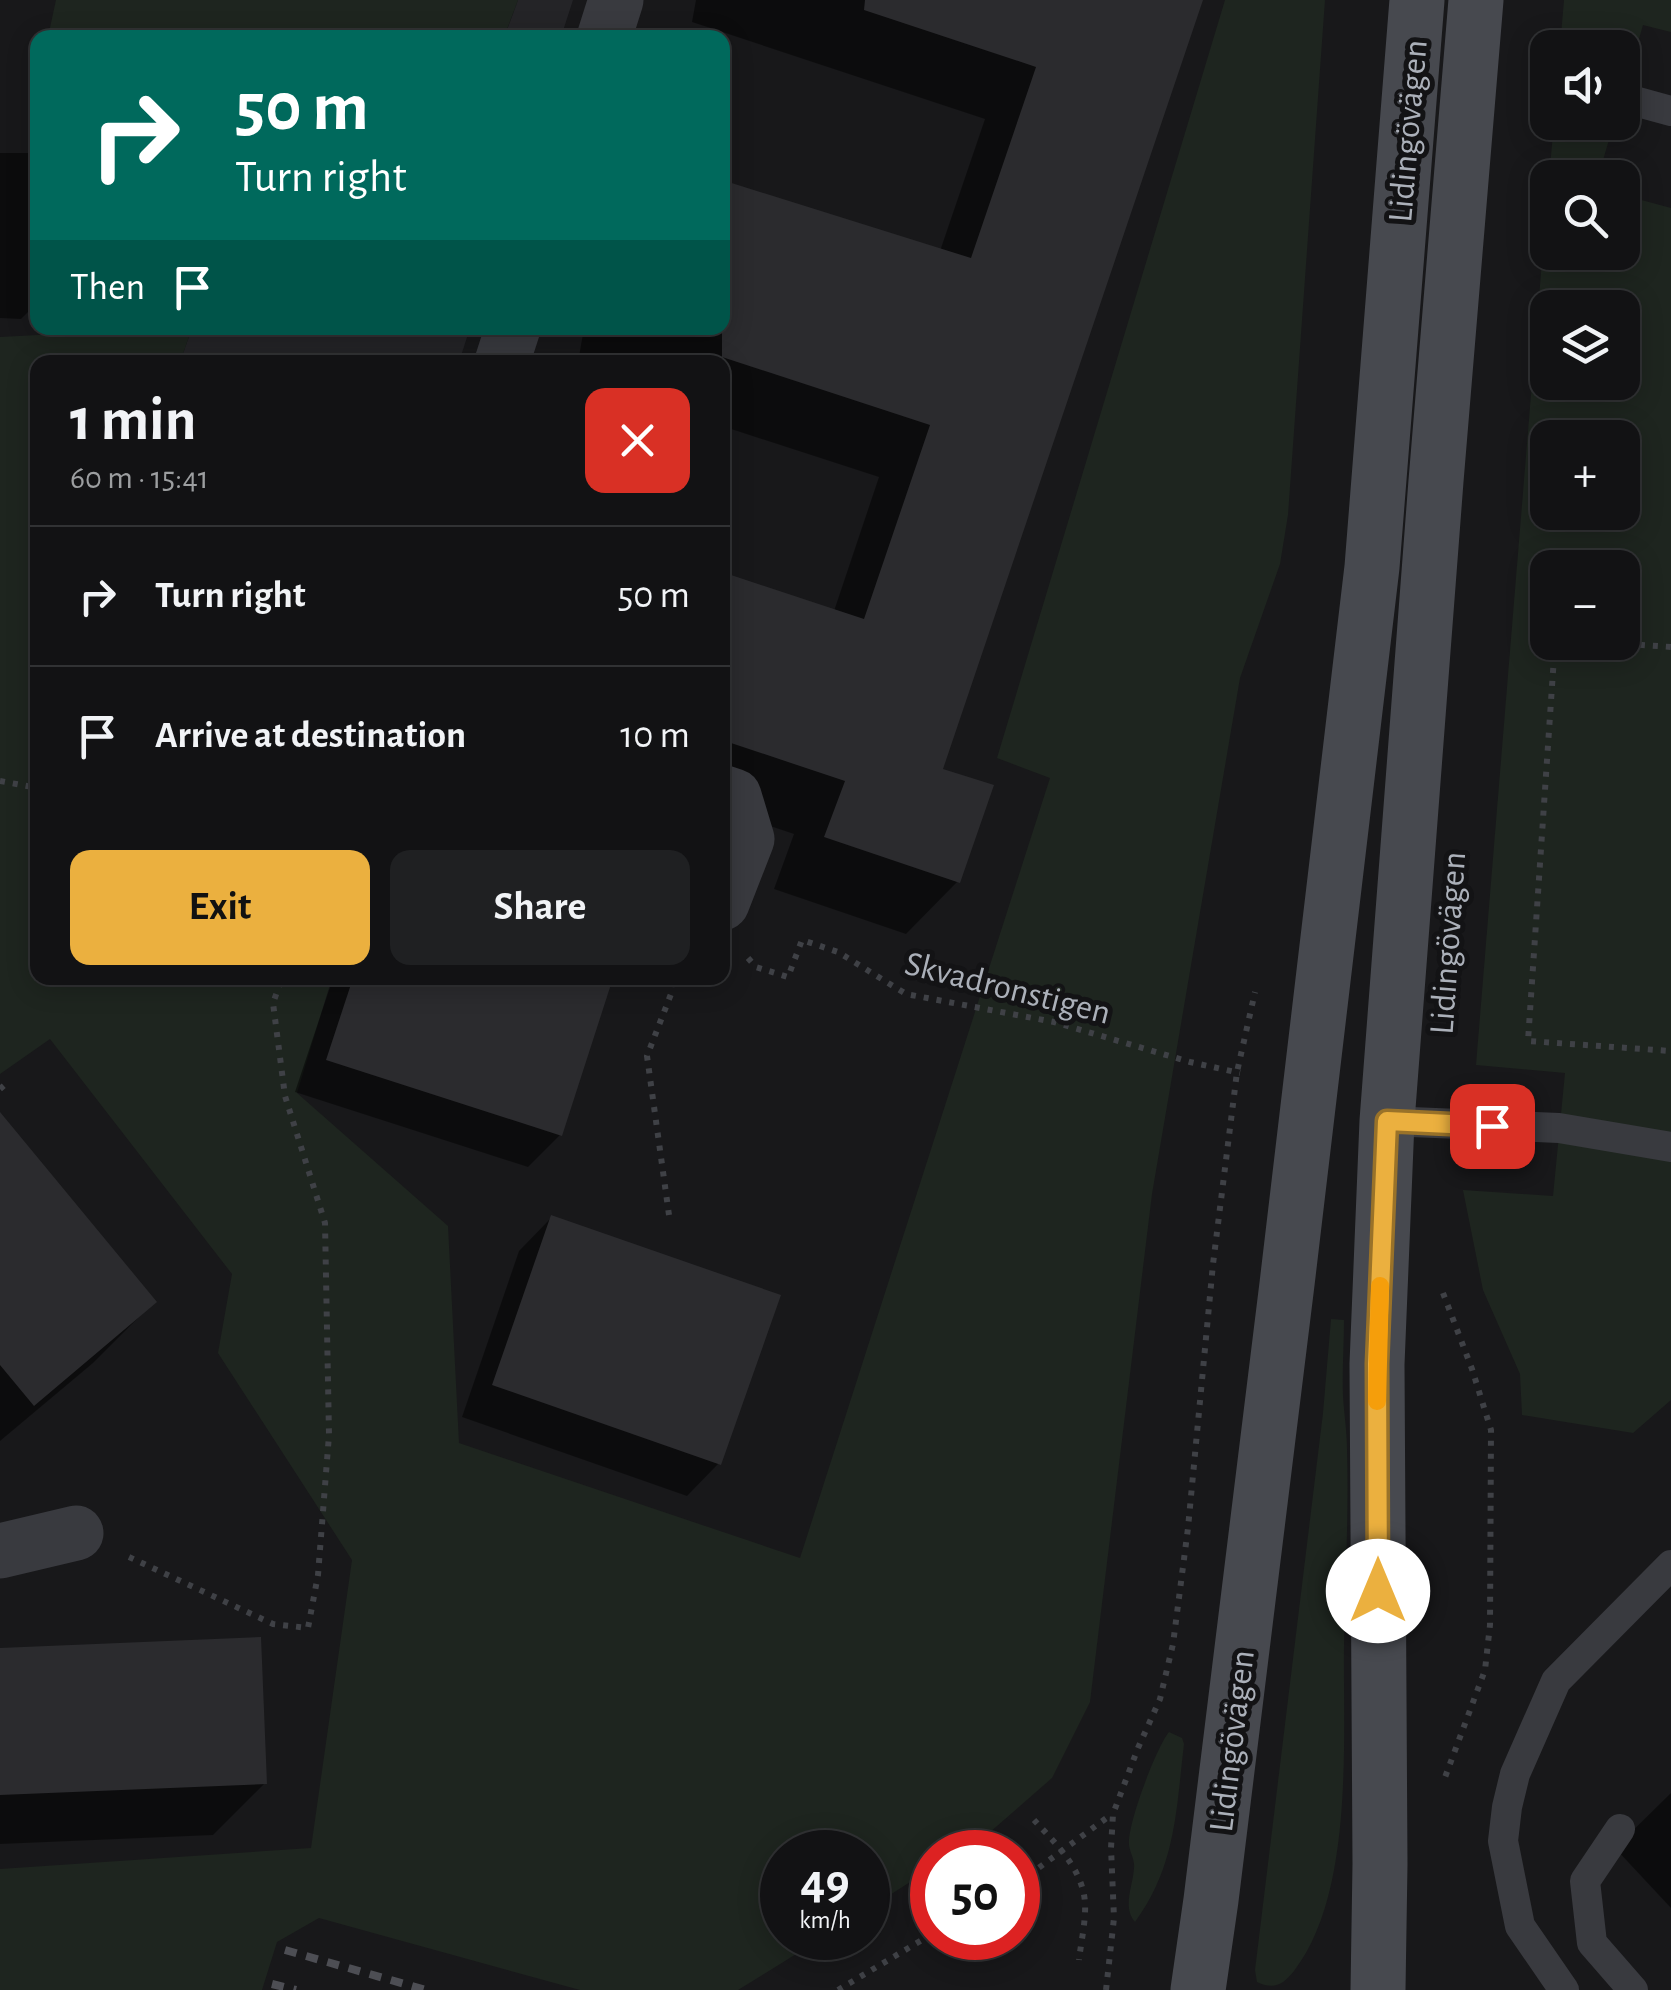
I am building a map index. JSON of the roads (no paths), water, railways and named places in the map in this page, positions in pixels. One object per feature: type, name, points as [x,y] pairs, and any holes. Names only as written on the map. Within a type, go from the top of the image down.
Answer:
[{"type":"main road","name":"Lidingövägen","points":[[1198,1990],[1288,1284],[1372,567],[1417,0]]},
{"type":"main road","name":"Lidingövägen","points":[[1378,1990],[1377,1364],[1387,1121],[1476,0]]},
{"type":"street","points":[[607,30],[616,0]]},
{"type":"street","points":[[730,795],[734,796],[747,839],[730,883]]},
{"type":"street","points":[[0,1552],[76,1533]]},
{"type":"lane","points":[[1640,103],[1671,112]]},
{"type":"lane","points":[[1387,1121],[1560,1128],[1671,1146]]},
{"type":"lane","points":[[1564,1990],[1520,1926],[1503,1841],[1515,1774],[1556,1682],[1671,1565]]},
{"type":"lane","points":[[1620,1829],[1585,1880],[1592,1943],[1633,1990]]},
{"type":"railway","points":[[285,1950],[426,1990]]},
{"type":"railway","points":[[272,1984],[296,1990]]}]
